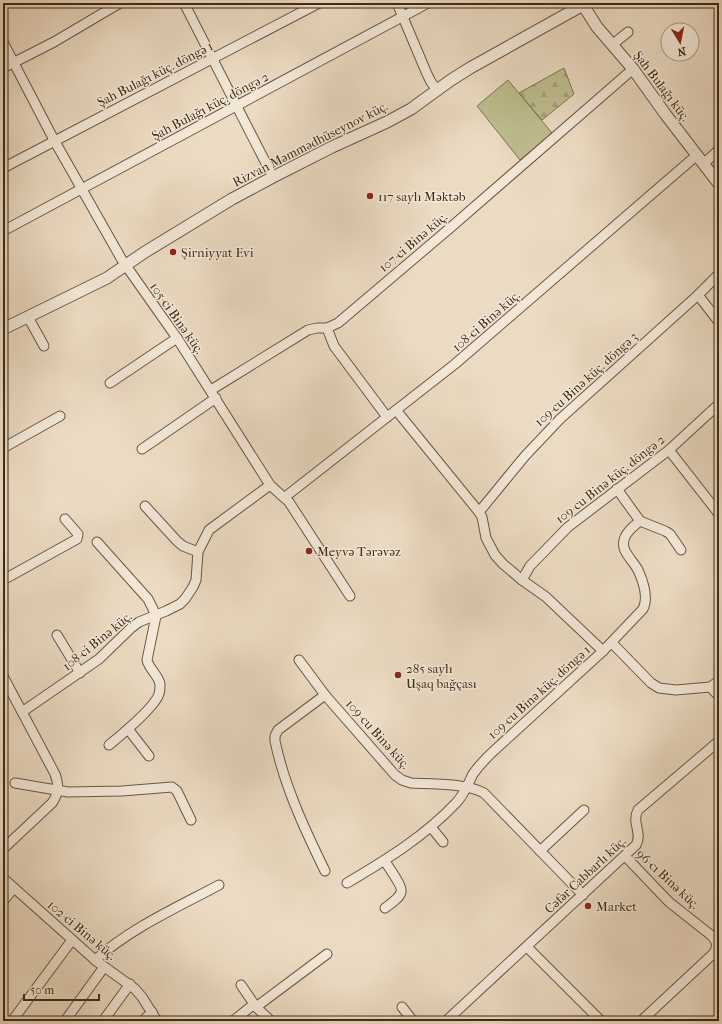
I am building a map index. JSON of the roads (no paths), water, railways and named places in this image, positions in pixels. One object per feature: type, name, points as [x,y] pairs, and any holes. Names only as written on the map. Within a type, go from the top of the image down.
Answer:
[{"type":"street","points":[[3,68],[54,42],[120,3]]},
{"type":"street","points":[[184,3],[273,176]]},
{"type":"street","name":"Şah Bulağı küç. döngə 1","points":[[3,168],[54,140],[319,3]]},
{"type":"street","points":[[397,3],[427,74],[437,90]]},
{"type":"street","name":"Şah Bulağı küç. döngə 2","points":[[3,231],[428,3]]},
{"type":"street","name":"Şah Bulağı küç.","points":[[584,4],[592,20],[634,69],[719,184]]},
{"type":"street","name":"Rizvan Məmmədhüseynov küç.","points":[[3,329],[101,281],[145,252],[273,176],[325,150],[387,122],[417,105],[470,68],[584,4]]},
{"type":"street","points":[[612,45],[628,32]]},
{"type":"street","name":"105-ci Binə küç.","points":[[3,42],[54,140],[125,266],[177,338],[270,485],[285,497],[309,531],[350,596]]},
{"type":"street","name":"107-ci Binə küç.","points":[[142,449],[213,394],[308,330],[327,328],[338,323],[634,69]]},
{"type":"street","name":"108-ci Binə küç.","points":[[285,497],[455,364],[700,160],[719,150]]},
{"type":"street","name":"109-cu Binə küç. döngə 3","points":[[479,512],[544,434],[698,295],[719,274]]},
{"type":"street","points":[[698,295],[719,322]]},
{"type":"street","points":[[28,317],[44,346]]},
{"type":"street","points":[[327,328],[334,346],[387,417]]},
{"type":"street","points":[[110,383],[177,338]]},
{"type":"street","name":"109-cu Binə küç. döngə 2","points":[[522,580],[530,566],[568,527],[669,450],[719,404]]},
{"type":"street","points":[[396,410],[479,512],[482,517],[486,538],[495,555],[522,580],[546,597],[603,651]]},
{"type":"street","points":[[3,448],[60,416]]},
{"type":"street","points":[[669,450],[719,514]]},
{"type":"street","name":"108-ci Binə küç.","points":[[22,712],[99,659],[139,622],[156,616],[180,604],[193,587],[196,580],[198,552],[209,530],[270,485]]},
{"type":"street","points":[[617,489],[640,520],[670,534],[681,550]]},
{"type":"street","points":[[145,506],[177,541],[183,546],[198,552]]},
{"type":"street","points":[[3,580],[74,542],[77,539],[78,534],[65,519]]},
{"type":"street","name":"109-cu Binə küç. döngə 1","points":[[347,883],[385,861],[431,827],[456,804],[462,797],[481,764],[612,643],[646,604],[646,595],[641,578],[624,549],[624,537],[640,520]]},
{"type":"street","points":[[96,542],[148,599],[156,616],[147,660],[160,682],[159,694],[155,702],[128,729],[109,745]]},
{"type":"street","points":[[57,635],[80,673]]},
{"type":"street","points":[[612,643],[652,683],[659,688],[676,690],[710,687],[719,681]]},
{"type":"street","name":"109-cu Binə küç.","points":[[299,660],[325,695],[395,775],[402,780],[411,783],[467,787],[477,789],[484,793],[583,895]]},
{"type":"street","points":[[3,676],[58,781],[58,791],[52,803],[3,849]]},
{"type":"street","points":[[710,687],[719,696]]},
{"type":"street","points":[[325,695],[278,730],[275,736],[284,773],[309,837],[325,870]]},
{"type":"street","points":[[128,729],[149,756]]},
{"type":"street","name":"Cəfər Cabbarlı küç.","points":[[446,1021],[636,845],[639,838],[635,816],[638,810],[719,741]]},
{"type":"street","points":[[15,783],[68,792],[122,791],[172,787],[177,791],[191,820]]},
{"type":"street","points":[[540,851],[584,810]]},
{"type":"street","points":[[431,827],[443,842]]},
{"type":"street","name":"96-cı Binə küç.","points":[[625,856],[670,902],[712,936],[716,941],[717,947],[714,953],[641,1021]]},
{"type":"street","points":[[385,861],[401,887],[401,892],[399,896],[385,908]]},
{"type":"street","name":"102-ci Binə küç.","points":[[3,878],[95,960],[130,984],[142,997],[157,1021]]},
{"type":"street","points":[[95,960],[110,946],[126,936],[219,885]]},
{"type":"street","points":[[3,901],[14,888]]},
{"type":"street","points":[[12,1021],[72,940]]},
{"type":"street","points":[[527,947],[601,1021]]},
{"type":"street","points":[[233,1021],[253,1006],[256,1007],[327,954]]},
{"type":"street","points":[[65,1021],[104,967]]},
{"type":"street","points":[[102,1021],[130,984]]},
{"type":"street","points":[[241,985],[256,1007],[271,1021]]},
{"type":"street","points":[[402,1008],[413,1021]]},
{"type":"street","points":[[143,1021],[152,1012]]},
{"type":"place","name":"117 saylı Məktəb","points":[[370,196]]},
{"type":"place","name":"Şirniyyat Evi","points":[[173,252]]},
{"type":"place","name":"Meyvə Tərəvəz","points":[[309,551]]},
{"type":"place","name":"285 saylı Uşaq bağçası","points":[[398,675]]},
{"type":"place","name":"Market","points":[[588,906]]}]
